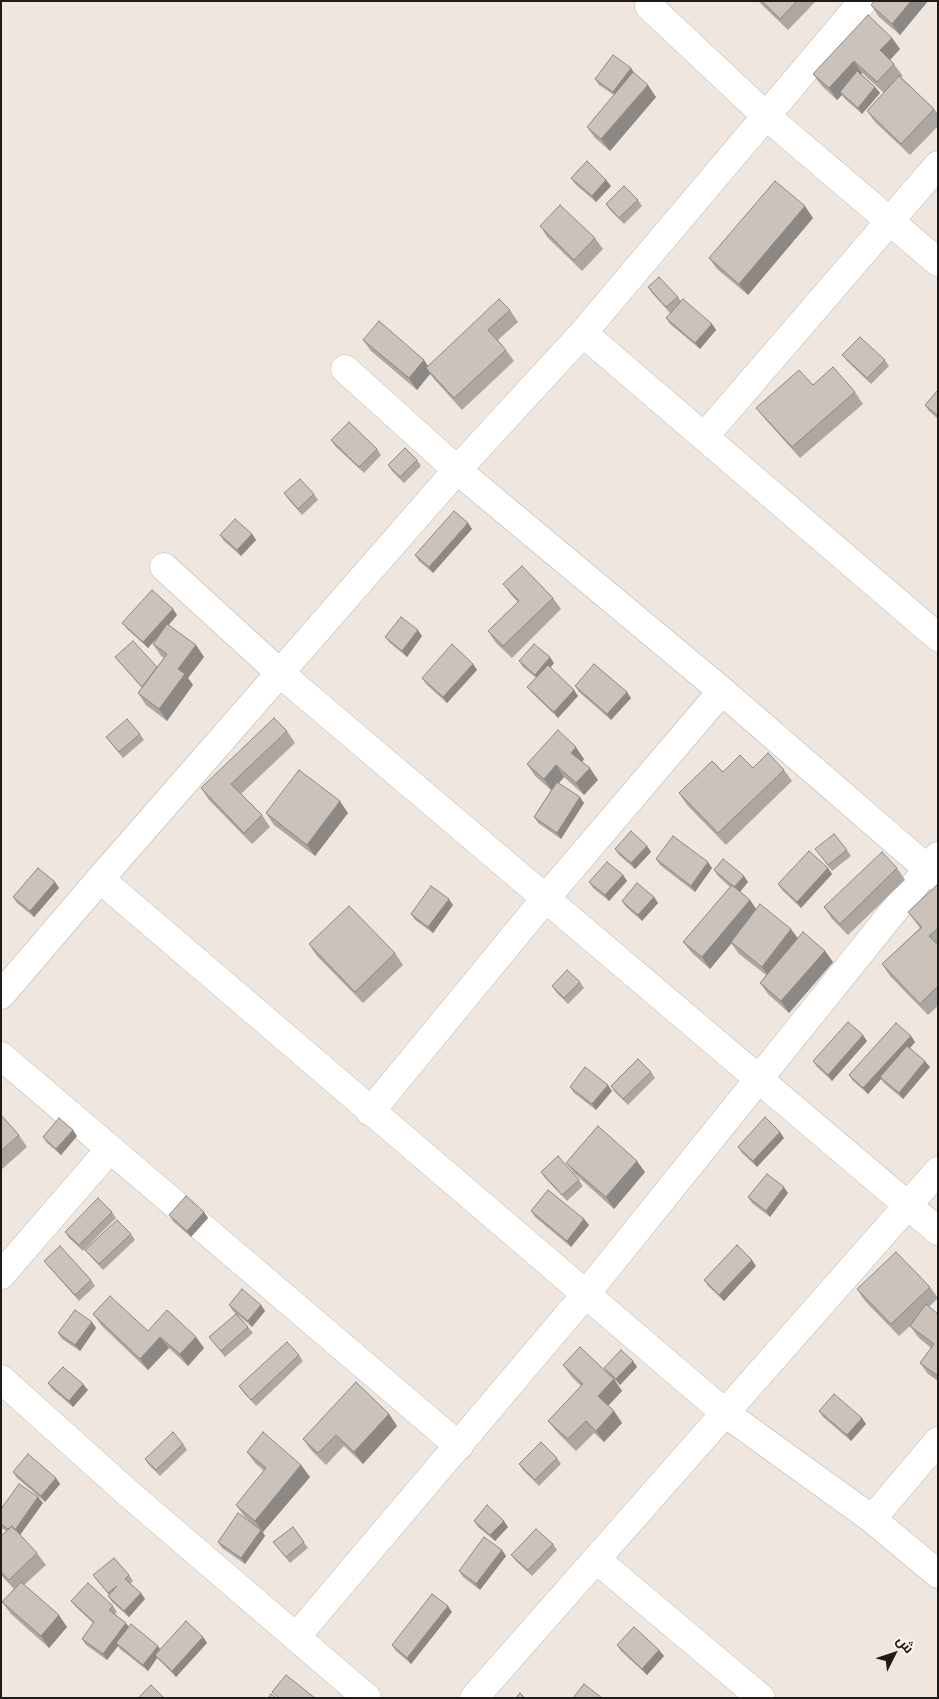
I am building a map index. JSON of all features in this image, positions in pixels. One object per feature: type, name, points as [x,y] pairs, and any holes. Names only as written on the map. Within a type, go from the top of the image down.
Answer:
[{"type":"street","points":[[1,995],[100,878],[281,674],[457,470],[583,333],[863,1]]},
{"type":"street","points":[[649,6],[766,116],[938,262]]},
{"type":"street","points":[[704,437],[938,165]]},
{"type":"street","points":[[583,333],[938,637]]},
{"type":"street","points":[[296,1637],[459,1446],[584,1295],[758,1078],[934,867],[457,470],[345,369]]},
{"type":"street","points":[[164,566],[281,674],[938,1231]]},
{"type":"street","points":[[370,1112],[545,899],[722,691]]},
{"type":"street","points":[[100,878],[370,1112],[725,1414],[872,1519],[938,1574]]},
{"type":"street","points":[[1,1056],[459,1446]]},
{"type":"street","points":[[1,1275],[110,1149]]},
{"type":"street","points":[[474,1698],[938,1171]]},
{"type":"street","points":[[1,1378],[128,1492],[367,1698]]},
{"type":"street","points":[[872,1519],[938,1441]]},
{"type":"street","points":[[597,1560],[761,1698]]},
{"type":"building","points":[[762,1],[797,1],[780,19]]},
{"type":"building","points":[[874,1],[911,1],[892,24],[871,5]]},
{"type":"building","points":[[868,15],[892,38],[880,50],[894,64],[877,82],[854,61],[829,88],[813,74]]},
{"type":"building","points":[[613,55],[631,68],[613,92],[595,79]]},
{"type":"building","points":[[857,71],[875,87],[858,108],[840,92]]},
{"type":"building","points":[[633,72],[648,85],[601,139],[587,127]]},
{"type":"building","points":[[899,76],[934,109],[901,144],[867,111]]},
{"type":"building","points":[[587,161],[606,180],[592,196],[571,178]]},
{"type":"building","points":[[775,181],[805,206],[739,284],[709,258]]},
{"type":"building","points":[[624,186],[638,200],[619,218],[606,204]]},
{"type":"building","points":[[560,205],[595,238],[574,260],[540,226]]},
{"type":"building","points":[[659,277],[678,297],[666,307],[648,287]]},
{"type":"building","points":[[499,299],[510,310],[488,330],[506,350],[454,398],[426,368]]},
{"type":"building","points":[[683,299],[712,324],[695,343],[666,318]]},
{"type":"building","points":[[379,321],[424,360],[409,378],[363,340]]},
{"type":"building","points":[[860,337],[885,360],[867,378],[842,355]]},
{"type":"building","points":[[833,367],[855,392],[792,447],[756,408],[799,370],[813,385]]},
{"type":"building","points":[[938,390],[938,416],[925,405]]},
{"type":"building","points":[[349,422],[377,449],[359,467],[331,440]]},
{"type":"building","points":[[405,448],[417,460],[400,477],[388,465]]},
{"type":"building","points":[[300,479],[314,494],[298,509],[284,493]]},
{"type":"building","points":[[454,511],[468,523],[429,567],[415,555]]},
{"type":"building","points":[[235,519],[252,534],[237,550],[220,535]]},
{"type":"building","points":[[522,566],[553,598],[503,646],[488,631],[519,601],[503,584]]},
{"type":"building","points":[[152,590],[173,609],[143,642],[122,623]]},
{"type":"building","points":[[401,617],[418,630],[402,651],[385,637]]},
{"type":"building","points":[[167,624],[196,645],[178,669],[185,674],[159,709],[138,693],[167,654],[153,644]]},
{"type":"building","points":[[133,641],[157,667],[142,687],[115,657]]},
{"type":"building","points":[[452,644],[473,664],[443,697],[422,678]]},
{"type":"building","points":[[534,644],[550,657],[535,675],[519,661]]},
{"type":"building","points":[[594,664],[627,692],[607,714],[575,686]]},
{"type":"building","points":[[548,665],[574,690],[554,712],[527,687]]},
{"type":"building","points":[[274,718],[287,731],[231,784],[262,815],[244,833],[201,788]]},
{"type":"building","points":[[127,719],[140,734],[119,752],[106,737]]},
{"type":"building","points":[[558,730],[576,747],[571,753],[590,768],[576,783],[556,765],[544,779],[527,764]]},
{"type":"building","points":[[768,753],[784,770],[718,833],[679,793],[712,761],[723,772],[740,755],[753,768]]},
{"type":"building","points":[[299,770],[340,801],[307,845],[266,813]]},
{"type":"building","points":[[557,782],[580,797],[557,833],[534,817]]},
{"type":"building","points":[[631,831],[647,846],[631,863],[615,849]]},
{"type":"building","points":[[834,834],[847,850],[828,865],[815,849]]},
{"type":"building","points":[[673,836],[708,862],[691,886],[656,859]]},
{"type":"building","points":[[809,851],[828,868],[797,902],[778,884]]},
{"type":"building","points":[[882,852],[897,868],[840,924],[824,907]]},
{"type":"building","points":[[723,859],[744,876],[734,887],[714,870]]},
{"type":"building","points":[[607,862],[623,875],[605,895],[589,882]]},
{"type":"building","points":[[38,868],[55,882],[30,911],[13,897]]},
{"type":"building","points":[[637,883],[654,897],[638,915],[622,901]]},
{"type":"building","points":[[938,884],[938,928],[929,936],[938,945],[938,986],[920,1004],[882,964],[922,927],[908,912]]},
{"type":"building","points":[[732,885],[750,900],[702,957],[683,942]]},
{"type":"building","points":[[431,886],[449,899],[428,927],[411,914]]},
{"type":"building","points":[[760,904],[791,929],[762,967],[731,942]]},
{"type":"building","points":[[349,906],[395,953],[355,992],[309,944]]},
{"type":"building","points":[[803,932],[825,951],[781,1001],[760,983]]},
{"type":"building","points":[[567,970],[580,982],[564,998],[552,986]]},
{"type":"building","points":[[848,1022],[863,1035],[828,1075],[813,1061]]},
{"type":"building","points":[[896,1023],[911,1036],[863,1088],[849,1075]]},
{"type":"building","points":[[907,1046],[925,1061],[899,1093],[880,1077]]},
{"type":"building","points":[[638,1059],[651,1072],[623,1099],[611,1086]]},
{"type":"building","points":[[585,1067],[608,1085],[592,1104],[570,1087]]},
{"type":"building","points":[[1,1115],[19,1135],[1,1151]]},
{"type":"building","points":[[765,1117],[780,1132],[753,1161],[738,1147]]},
{"type":"building","points":[[59,1118],[73,1130],[56,1149],[43,1137]]},
{"type":"building","points":[[598,1126],[637,1161],[606,1197],[566,1163]]},
{"type":"building","points":[[558,1156],[579,1180],[562,1195],[541,1172]]},
{"type":"building","points":[[767,1174],[784,1187],[766,1211],[748,1197]]},
{"type":"building","points":[[548,1190],[584,1219],[567,1241],[531,1211]]},
{"type":"building","points":[[186,1196],[204,1212],[187,1231],[169,1215]]},
{"type":"building","points":[[98,1198],[112,1212],[79,1245],[65,1232]]},
{"type":"building","points":[[117,1220],[131,1234],[99,1264],[85,1250]]},
{"type":"building","points":[[737,1245],[752,1260],[719,1295],[704,1280]]},
{"type":"building","points":[[60,1246],[91,1280],[75,1295],[44,1261]]},
{"type":"building","points":[[896,1252],[930,1287],[891,1324],[857,1289]]},
{"type":"building","points":[[242,1289],[261,1305],[248,1321],[229,1305]]},
{"type":"building","points":[[110,1296],[148,1331],[167,1310],[196,1337],[180,1354],[160,1337],[140,1359],[93,1314]]},
{"type":"building","points":[[926,1304],[938,1314],[938,1376],[920,1363],[934,1344],[910,1326]]},
{"type":"building","points":[[75,1310],[92,1322],[75,1345],[58,1333]]},
{"type":"building","points":[[236,1314],[248,1327],[221,1351],[209,1337]]},
{"type":"building","points":[[287,1342],[299,1355],[251,1400],[239,1386]]},
{"type":"building","points":[[580,1347],[614,1379],[598,1396],[614,1411],[596,1431],[586,1421],[568,1439],[548,1421],[583,1384],[563,1365]]},
{"type":"building","points":[[621,1350],[633,1361],[616,1379],[604,1368]]},
{"type":"building","points":[[63,1367],[83,1384],[69,1401],[48,1383]]},
{"type":"building","points":[[356,1382],[389,1414],[354,1452],[336,1435],[318,1453],[303,1439]]},
{"type":"building","points":[[834,1394],[862,1418],[847,1435],[819,1411]]},
{"type":"building","points":[[173,1432],[183,1444],[156,1470],[145,1459]]},
{"type":"building","points":[[263,1432],[301,1465],[255,1521],[236,1505],[266,1468],[247,1452]]},
{"type":"building","points":[[541,1442],[557,1458],[535,1480],[519,1464]]},
{"type":"building","points":[[28,1454],[56,1478],[41,1496],[13,1472]]},
{"type":"building","points":[[19,1484],[38,1497],[15,1530],[12,1526],[8,1529],[1,1524],[1,1509]]},
{"type":"building","points":[[487,1505],[504,1521],[490,1535],[474,1521]]},
{"type":"building","points":[[238,1513],[261,1530],[241,1558],[218,1542]]},
{"type":"building","points":[[12,1526],[37,1553],[9,1580],[1,1572],[1,1536]]},
{"type":"building","points":[[293,1527],[304,1542],[286,1557],[273,1542]]},
{"type":"building","points":[[536,1529],[553,1544],[528,1570],[511,1555]]},
{"type":"building","points":[[484,1537],[502,1550],[476,1584],[459,1571]]},
{"type":"building","points":[[114,1558],[129,1575],[125,1579],[141,1593],[124,1611],[108,1596],[117,1586],[108,1593],[93,1575]]},
{"type":"building","points":[[21,1582],[59,1615],[41,1636],[2,1602]]},
{"type":"building","points":[[88,1583],[113,1606],[109,1610],[126,1623],[103,1654],[82,1639],[94,1622],[71,1601]]},
{"type":"building","points":[[432,1594],[448,1606],[407,1658],[392,1645]]},
{"type":"building","points":[[186,1621],[203,1637],[172,1671],[155,1655]]},
{"type":"building","points":[[131,1624],[158,1646],[143,1665],[116,1643]]},
{"type":"building","points":[[634,1627],[659,1650],[642,1669],[617,1645]]},
{"type":"building","points":[[286,1675],[315,1698],[279,1698],[272,1692]]},
{"type":"building","points":[[584,1684],[602,1698],[573,1698]]},
{"type":"building","points":[[151,1685],[164,1698],[138,1698]]},
{"type":"building","points":[[520,1693],[525,1698],[516,1698]]},
{"type":"building","points":[[271,1694],[276,1698],[268,1698]]}]
